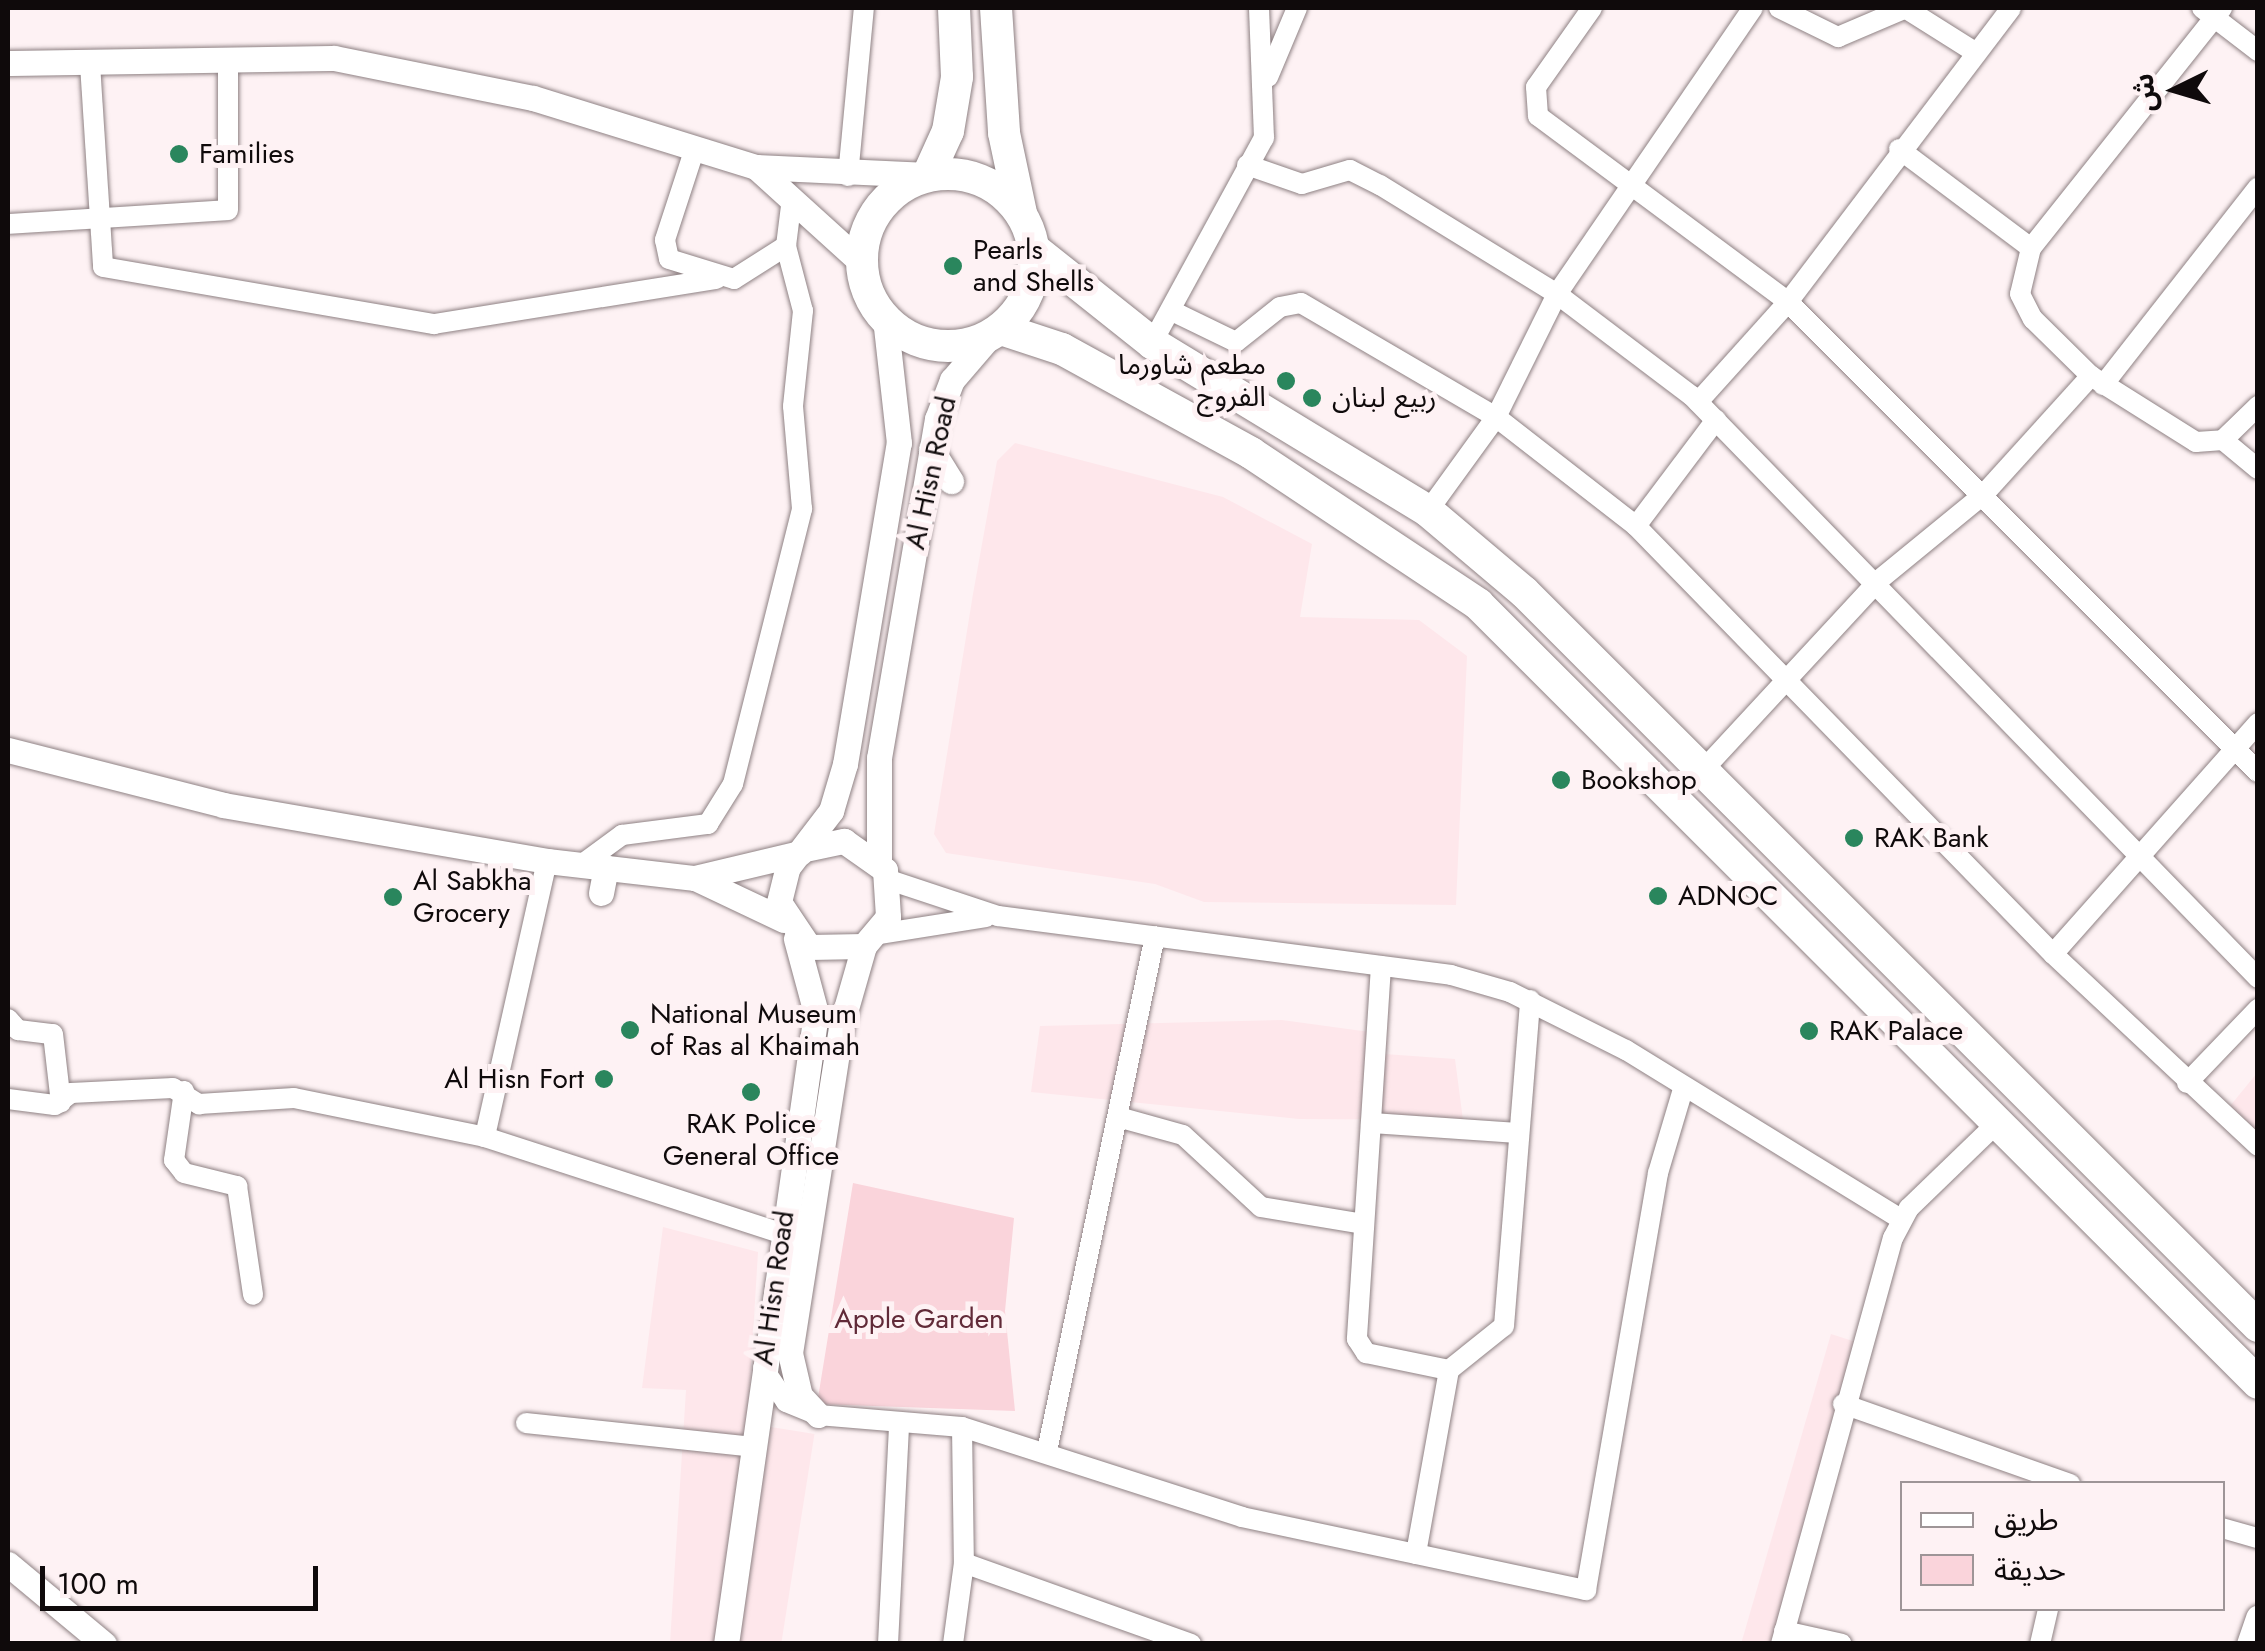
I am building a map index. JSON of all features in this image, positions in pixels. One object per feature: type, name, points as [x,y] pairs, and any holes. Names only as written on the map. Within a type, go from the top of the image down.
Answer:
[{"type":"main road","points":[[928,175],[957,77],[954,8]]},
{"type":"main road","points":[[995,333],[1028,293],[1034,248],[1021,213],[998,17]]},
{"type":"main road","points":[[1021,213],[980,179],[928,175],[887,198],[862,263],[885,319],[934,346],[995,333],[1062,349],[1252,453],[1478,604],[1994,1126],[2258,1382]]},
{"type":"main road","points":[[1034,248],[1152,343],[1428,511],[1704,769],[2258,1326]]},
{"type":"street","points":[[848,176],[864,8]]},
{"type":"street","points":[[1152,343],[1264,138],[1265,84],[1259,8]]},
{"type":"street","points":[[1265,84],[1297,8]]},
{"type":"street","points":[[1592,8],[1536,87],[1534,110],[1633,179],[1788,302],[2258,772]]},
{"type":"street","points":[[1428,511],[1496,417],[1558,294],[1753,8]]},
{"type":"street","points":[[1780,8],[1838,37],[1906,8],[1976,52]]},
{"type":"street","points":[[1698,402],[1788,302],[1899,148],[2011,8]]},
{"type":"street","points":[[2258,51],[2213,11],[2031,248],[2020,294],[2032,320],[2097,381],[2196,442],[2223,440],[2258,406]]},
{"type":"street","points":[[8,224],[228,210],[228,58]]},
{"type":"street","points":[[8,63],[334,58],[429,73],[756,167],[848,176],[928,175]]},
{"type":"street","points":[[90,64],[94,217],[103,267],[434,324],[749,277],[786,246]]},
{"type":"street","points":[[695,148],[664,248],[670,259],[716,279]]},
{"type":"street","points":[[1899,148],[2031,248]]},
{"type":"street","points":[[1247,165],[1310,185],[1350,170],[1558,294],[1698,402],[1879,580],[2258,978]]},
{"type":"street","points":[[756,167],[862,263]]},
{"type":"street","points":[[1704,769],[1879,580],[1983,495],[2097,381],[2258,187]]},
{"type":"street","points":[[596,875],[622,835],[708,824],[733,784],[802,509],[793,406],[804,311],[786,246],[792,198]]},
{"type":"street","points":[[1172,311],[1236,342],[1280,307],[1301,304],[1496,417],[1636,526],[1785,684],[2053,954],[2258,1146]]},
{"type":"street","name":"Al Hisn Road","points":[[803,851],[845,764],[899,443],[901,395],[885,319]]},
{"type":"street","name":"Al Hisn Road","points":[[884,871],[877,770],[931,449],[952,380],[995,333]]},
{"type":"street","points":[[1636,526],[1716,420]]},
{"type":"street","points":[[2223,440],[2258,469]]},
{"type":"street","points":[[931,449],[952,481]]},
{"type":"street","points":[[2053,954],[2258,723]]},
{"type":"street","points":[[8,750],[224,806],[547,861],[596,875],[695,878],[844,841],[884,871],[998,916],[1381,966],[1530,1000],[1901,1219]]},
{"type":"street","points":[[789,928],[780,884],[803,851]]},
{"type":"street","points":[[485,1137],[547,861]]},
{"type":"street","points":[[871,940],[884,871]]},
{"type":"street","points":[[695,878],[789,928],[827,954],[871,940],[998,916]]},
{"type":"street","name":"Al Hisn Road","points":[[726,1644],[780,1233],[816,1013],[789,928]]},
{"type":"street","points":[[1048,1451],[1155,936]]},
{"type":"street","name":"Al Hisn Road","points":[[818,1415],[800,1396],[790,1354],[841,1026],[871,940]]},
{"type":"street","points":[[1381,966],[1360,1350],[1449,1370]]},
{"type":"street","points":[[1416,1554],[1449,1370],[1504,1326],[1530,1000]]},
{"type":"street","points":[[2188,1083],[2258,1010]]},
{"type":"street","points":[[8,1019],[18,1030],[54,1034],[61,1104]]},
{"type":"street","points":[[763,1368],[786,1402],[818,1415],[962,1427],[1048,1451],[1242,1517],[1586,1590],[1658,1174],[1683,1089]]},
{"type":"street","points":[[184,1090],[174,1160],[184,1173],[237,1186],[253,1295]]},
{"type":"street","points":[[61,1104],[71,1093],[184,1090],[198,1104],[294,1098],[485,1137],[780,1233]]},
{"type":"street","points":[[8,1100],[61,1104]]},
{"type":"street","points":[[1118,1117],[1184,1135],[1261,1206],[1364,1224]]},
{"type":"street","points":[[1370,1124],[1519,1132]]},
{"type":"street","points":[[1842,1644],[1782,1637],[1843,1404],[1901,1219],[1994,1126]]},
{"type":"street","points":[[1843,1404],[2061,1481]]},
{"type":"street","points":[[526,1423],[753,1447]]},
{"type":"street","points":[[888,1644],[899,1424]]},
{"type":"street","points":[[953,1644],[964,1563],[962,1427]]},
{"type":"street","points":[[2225,1529],[2253,1537]]},
{"type":"street","points":[[964,1563],[1184,1642]]},
{"type":"street","points":[[8,1564],[104,1644]]},
{"type":"street","points":[[2040,1644],[2047,1611]]},
{"type":"shaded area","points":[[1015,443],[1223,497],[1312,544],[1300,617],[1419,620],[1467,656],[1456,905],[1204,902],[1155,884],[946,853],[934,834],[973,594],[997,461]]},
{"type":"shaded area","points":[[1282,1020],[1377,1033],[1384,1054],[1455,1059],[1463,1120],[1299,1119],[1031,1092],[1040,1026]]},
{"type":"shaded area","points":[[2257,1073],[2257,1132],[2230,1106]]},
{"type":"shaded area","points":[[663,1227],[758,1252],[741,1531],[719,1643],[670,1643],[686,1390],[642,1388]]},
{"type":"shaded area","points":[[1831,1334],[1859,1343],[1785,1643],[1741,1644]]},
{"type":"shaded area","points":[[771,1427],[814,1434],[781,1644],[737,1642]]},
{"type":"green space","name":"Apple Garden","points":[[853,1183],[1014,1218],[1005,1311],[1015,1411],[817,1404]]},
{"type":"place","name":"Families","points":[[179,154]]},
{"type":"place","name":"Pearls and Shells","points":[[953,266]]},
{"type":"place","name":"مطعم شاورما الفروج","points":[[1286,381]]},
{"type":"place","name":"ربيع لبنان","points":[[1312,398]]},
{"type":"place","name":"Bookshop","points":[[1561,780]]},
{"type":"place","name":"RAK Bank","points":[[1854,838]]},
{"type":"place","name":"ADNOC","points":[[1658,896]]},
{"type":"place","name":"Al Sabkha Grocery","points":[[393,897]]},
{"type":"place","name":"National Museum of Ras al Khaimah","points":[[630,1030]]},
{"type":"place","name":"RAK Palace","points":[[1809,1031]]},
{"type":"place","name":"Al Hisn Fort","points":[[604,1079]]},
{"type":"place","name":"RAK Police General Office","points":[[751,1092]]}]
